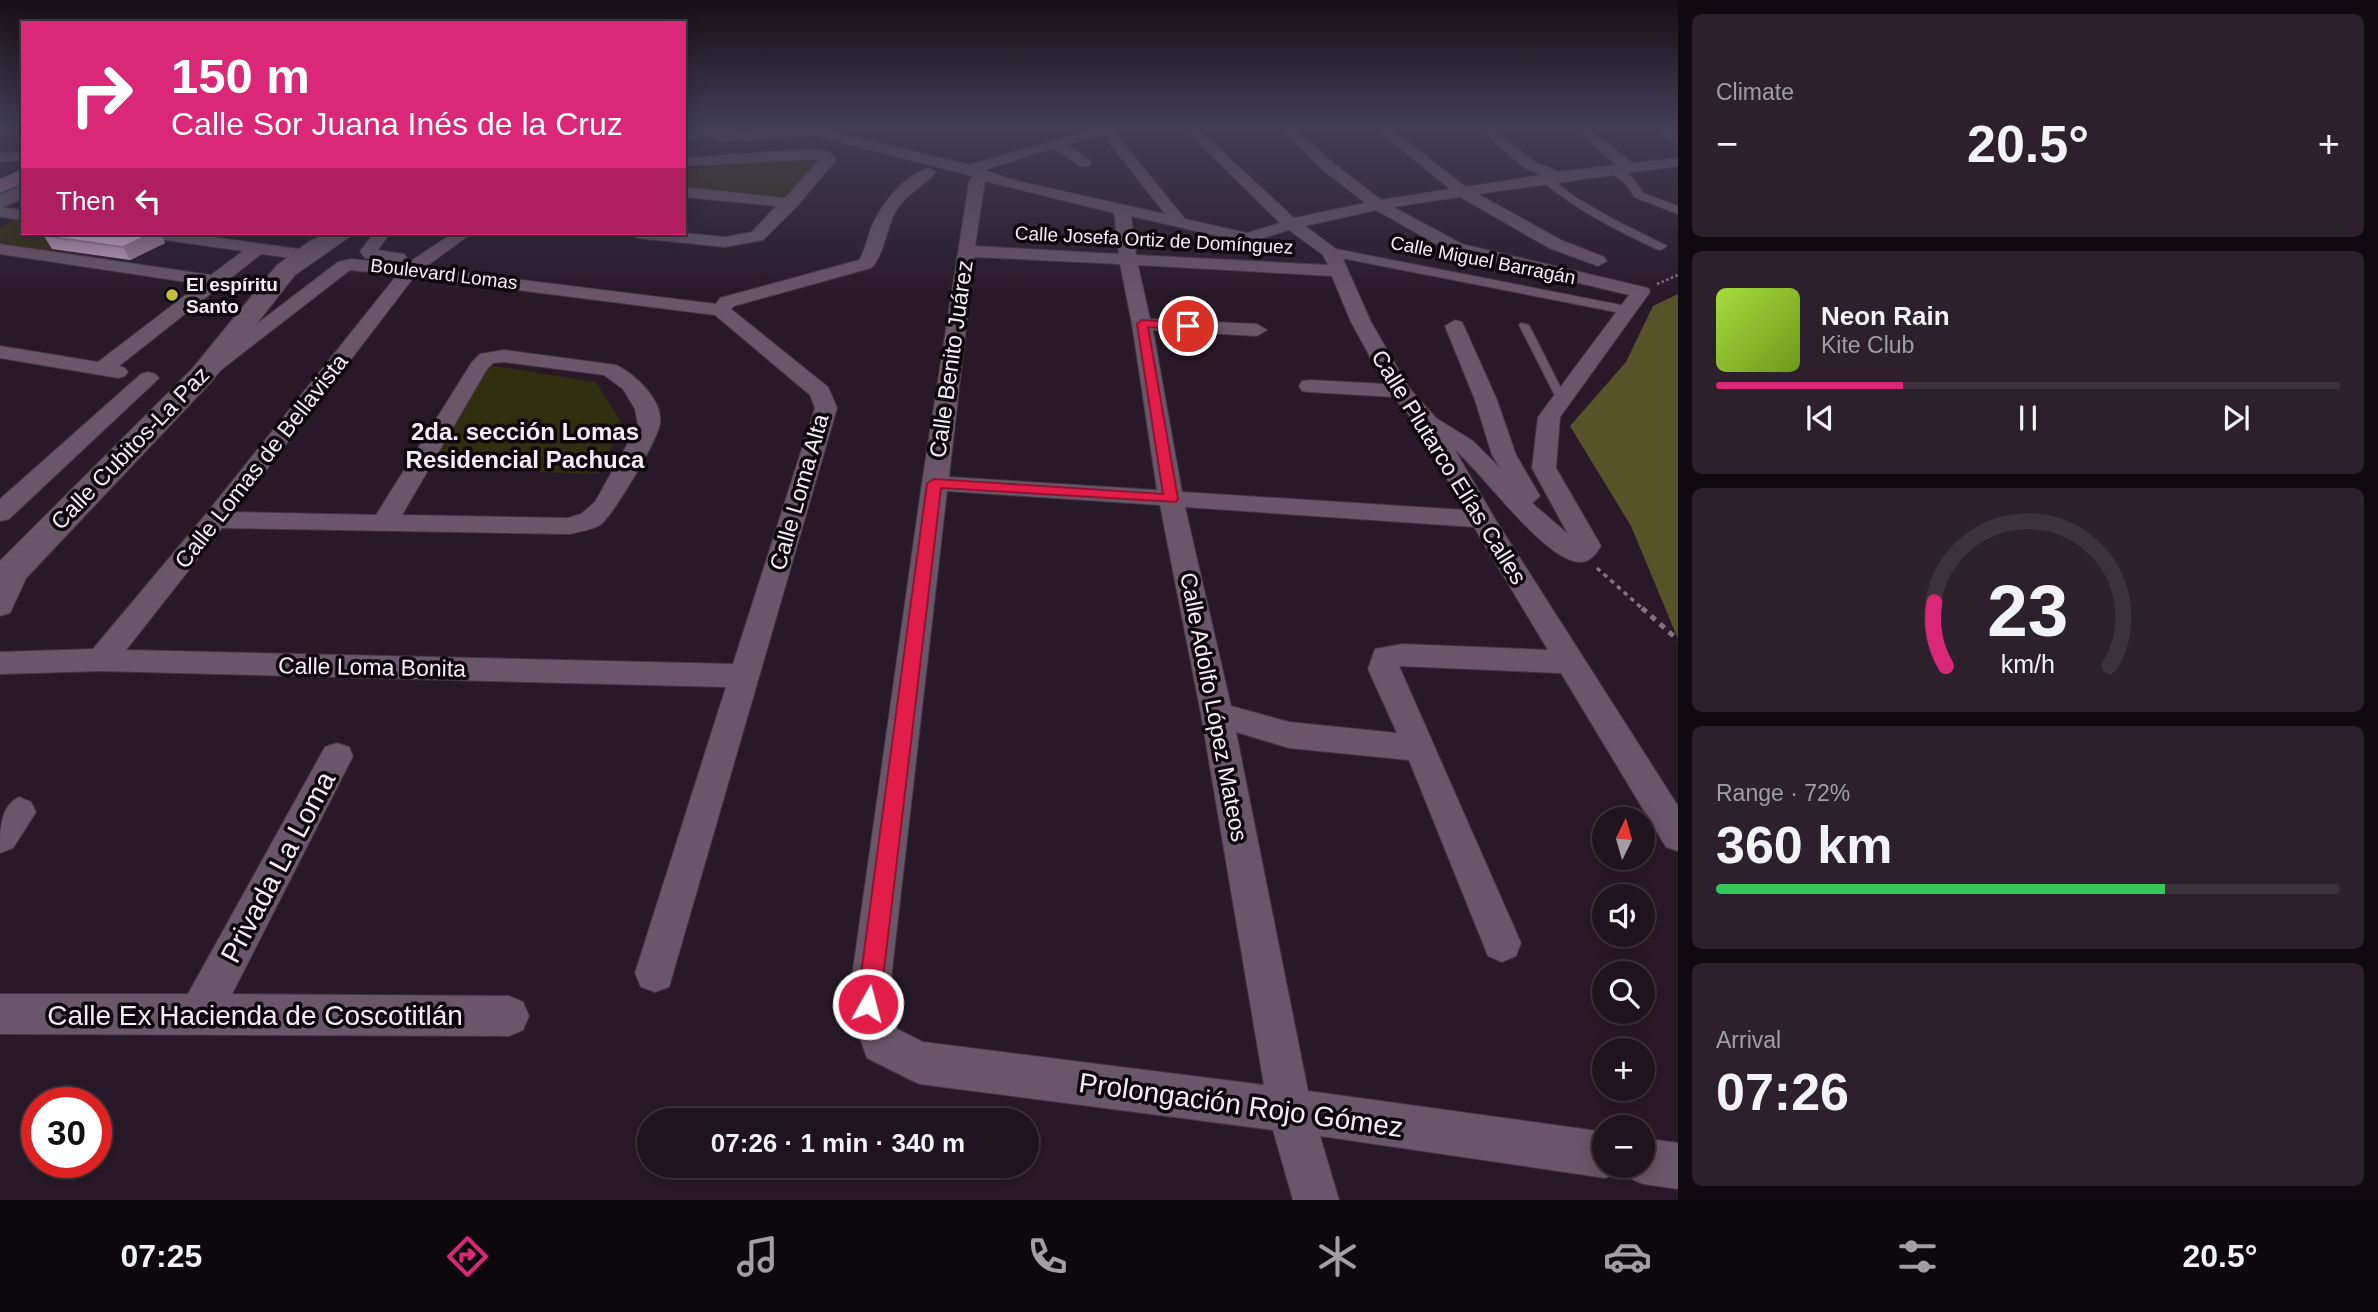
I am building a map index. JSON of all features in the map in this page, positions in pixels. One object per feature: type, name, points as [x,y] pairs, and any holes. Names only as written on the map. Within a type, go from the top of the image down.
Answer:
[{"type":"main road","name":"Calle Cubitos-La Paz","points":[[7,564],[202,375],[286,270],[340,235]]},
{"type":"main road","name":"Calle Cubitos-La Paz","points":[[7,564],[220,335],[254,308]]},
{"type":"street","points":[[654,235],[707,241],[743,240],[765,230],[807,184]]},
{"type":"street","points":[[724,306],[865,264],[869,260],[882,216],[910,184]]},
{"type":"street","name":"Calle Benito Juárez","points":[[883,1043],[868,1004],[934,483],[977,184]]},
{"type":"street","points":[[1009,184],[1247,238],[1291,224],[1378,205],[1517,184]]},
{"type":"street","points":[[1149,184],[1179,222]]},
{"type":"street","points":[[1250,184],[1336,262]]},
{"type":"street","points":[[1351,184],[1378,205],[1434,239],[1456,248],[1641,292],[1549,417],[1544,468],[1588,546],[1581,553],[1570,549],[1549,532],[1467,448],[1427,423]]},
{"type":"street","points":[[1453,184],[1555,244],[1598,261]]},
{"type":"street","points":[[1560,184],[1609,222],[1661,246]]},
{"type":"street","points":[[1632,184],[1638,195],[1655,199],[1667,208],[1678,210]]},
{"type":"street","points":[[0,205],[21,191]]},
{"type":"street","points":[[686,192],[790,203]]},
{"type":"street","points":[[0,205],[21,213]]},
{"type":"street","name":"Calle Adolfo López Mateos","points":[[1122,211],[1128,260],[1142,324],[1171,499],[1217,714],[1290,1110],[1317,1200]]},
{"type":"street","points":[[0,212],[21,213]]},
{"type":"street","points":[[0,227],[21,214]]},
{"type":"street","points":[[199,235],[223,236],[312,251]]},
{"type":"street","name":"Boulevard Lomas","points":[[380,235],[370,246],[371,254],[416,266]]},
{"type":"street","name":"Calle Lomas de Bellavista","points":[[101,660],[416,266],[461,235]]},
{"type":"street","points":[[223,236],[258,248],[312,251]]},
{"type":"street","points":[[102,369],[258,248]]},
{"type":"street","points":[[0,249],[213,281]]},
{"type":"street","name":"Calle Josefa Ortiz de Domínguez","points":[[966,251],[1128,260],[1336,262]]},
{"type":"street","name":"Calle Miguel Barragán","points":[[1336,262],[1626,310]]},
{"type":"street","name":"Calle Plutarco Elías Calles","points":[[1336,262],[1361,323],[1400,391],[1427,423],[1482,519],[1678,836]]},
{"type":"street","name":"Boulevard Lomas","points":[[202,375],[344,266],[416,266],[724,306]]},
{"type":"street","name":"Calle Loma Alta","points":[[655,973],[826,408],[820,391],[724,306]]},
{"type":"street","points":[[1142,324],[1257,330]]},
{"type":"street","points":[[1455,326],[1486,400],[1504,455],[1549,532]]},
{"type":"street","points":[[0,352],[148,378],[0,513]]},
{"type":"street","points":[[215,520],[384,523],[569,526],[590,520],[605,506],[649,425],[650,414],[645,404],[617,372],[609,369],[504,356],[487,358],[479,366],[384,523]]},
{"type":"street","points":[[1310,386],[1400,391]]},
{"type":"street","points":[[934,483],[1482,519]]},
{"type":"street","points":[[0,606],[7,564]]},
{"type":"street","points":[[1502,943],[1420,748],[1383,669],[1386,657],[1402,655],[1570,662]]},
{"type":"street","name":"Calle Loma Bonita","points":[[0,663],[101,660],[744,676]]},
{"type":"street","points":[[1217,714],[1289,735],[1420,748]]},
{"type":"street","name":"Privada La Loma","points":[[200,1014],[337,756]]},
{"type":"street","name":"Calle Ex Hacienda de Coscotitlán","points":[[0,1014],[509,1016]]},
{"type":"street","name":"Prolongación Rojo Gómez","points":[[883,1043],[919,1063],[1290,1110],[1592,1153]]},
{"type":"street","points":[[1655,1163],[1678,1166]]},
{"type":"lane","points":[[1524,325],[1562,400]]},
{"type":"path","points":[[1581,553],[1638,607],[1678,640]]},
{"type":"shaded area","points":[[686,184],[799,184],[785,197],[686,187]]},
{"type":"shaded area","points":[[16,219],[21,220],[21,235],[84,235],[48,251],[0,242],[0,228]]},
{"type":"shaded area","points":[[1678,294],[1678,639],[1631,526],[1570,426],[1626,362],[1653,306]]},
{"type":"shaded area","points":[[493,366],[596,382],[622,424],[598,474],[431,468],[486,370]]},
{"type":"building","points":[[47,235],[149,235],[123,247],[44,236]]},
{"type":"place","name":"El espíritu Santo","points":[[172,295]]},
{"type":"district","name":"2da. sección Lomas Residencial Pachuca","points":[[525,445]]},
{"type":"route","points":[[868,1004],[934,483],[1171,499],[1142,324],[1188,326]]}]
